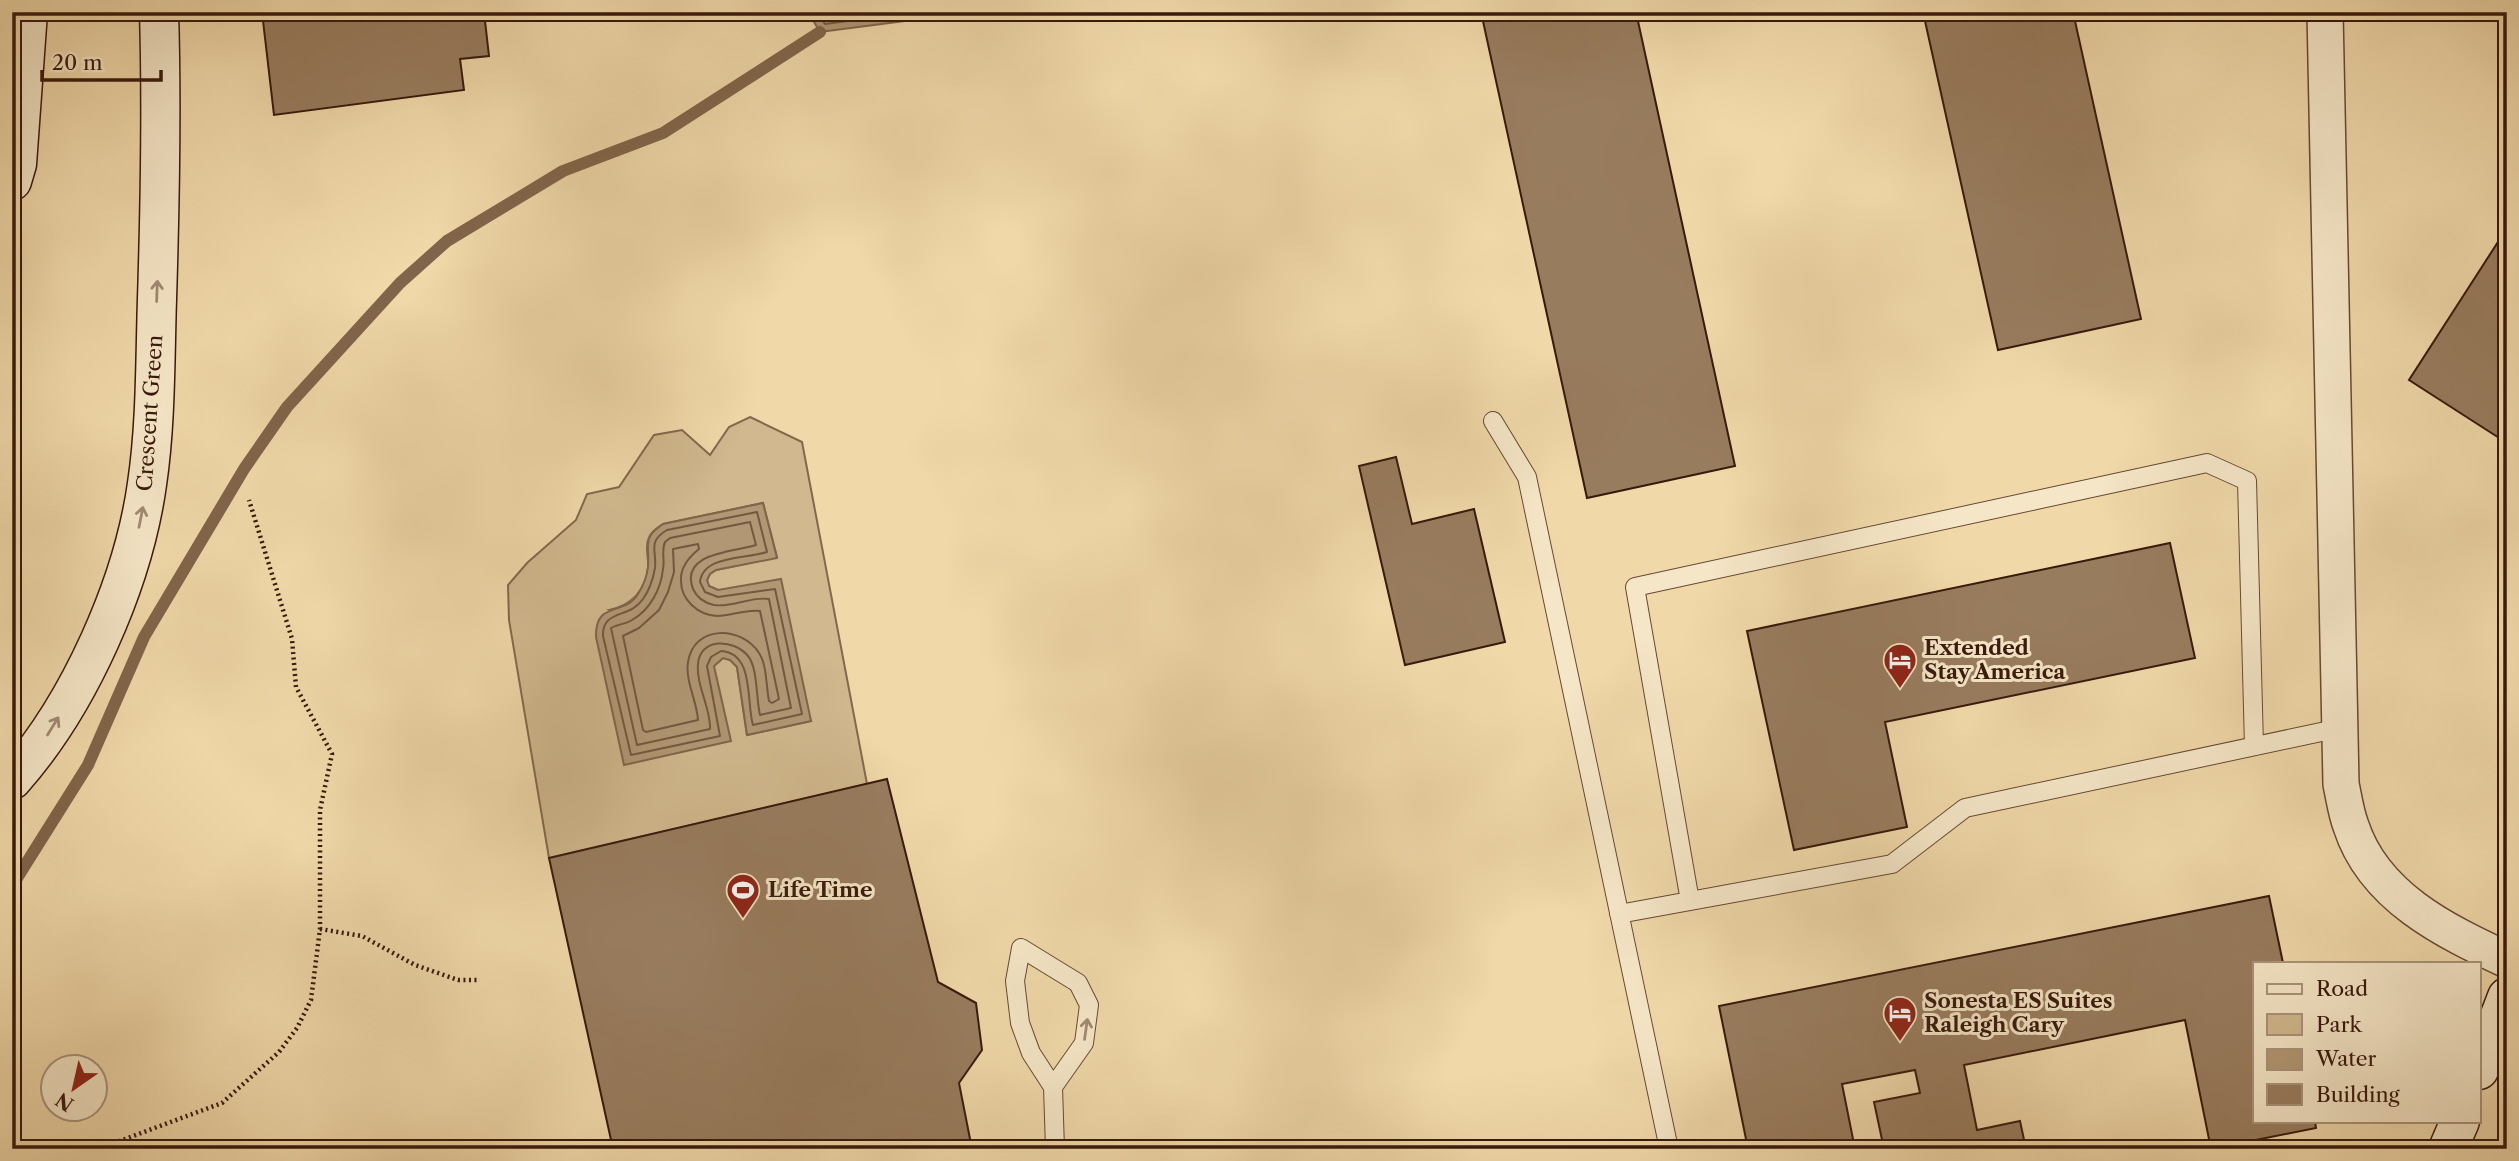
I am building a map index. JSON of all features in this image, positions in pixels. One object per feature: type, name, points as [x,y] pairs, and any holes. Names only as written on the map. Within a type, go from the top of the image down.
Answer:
[{"type":"street","points":[[12,181],[17,164],[28,12]]},
{"type":"street","name":"Crescent Green","points":[[12,780],[34,755],[72,695],[118,596],[138,537],[148,483],[154,397],[159,238],[159,12]]},
{"type":"street","points":[[2325,12],[2341,784],[2351,828],[2375,872],[2403,901],[2446,931],[2507,960]]},
{"type":"street","points":[[2480,1067],[2507,997]]},
{"type":"street","points":[[2448,1149],[2460,1122]]},
{"type":"lane","points":[[1493,421],[1527,477],[1669,1149]]},
{"type":"lane","points":[[1690,901],[1634,587],[2207,463],[2247,481],[2254,746]]},
{"type":"lane","points":[[1619,914],[1892,864],[1965,808],[2340,728]]},
{"type":"lane","points":[[1053,1087],[1084,1043],[1089,1005],[1078,982],[1021,948],[1015,981],[1020,1023],[1031,1053],[1053,1087],[1055,1149]]},
{"type":"path","points":[[98,1149],[222,1103],[279,1052],[297,1028],[311,1000],[320,929],[320,810],[332,754],[296,687],[292,639],[249,500]]},
{"type":"path","points":[[320,929],[362,936],[415,965],[458,980],[480,980]]},
{"type":"green space","points":[[750,417],[802,442],[867,784],[549,858],[509,620],[508,585],[527,563],[576,520],[587,494],[619,487],[654,435],[682,430],[710,455],[729,427]],"holes":[[[763,503],[777,557],[716,570],[707,580],[709,586],[718,590],[811,721],[747,735],[737,667],[730,660],[723,658],[714,666],[609,610],[624,605],[640,591],[648,568],[648,540],[652,532],[663,524]]]},
{"type":"water","points":[[808,12],[934,12],[928,18],[820,32]]},
{"type":"water","points":[[763,503],[777,558],[716,570],[707,580],[709,586],[718,590],[781,579],[811,721],[747,735],[737,667],[730,660],[723,658],[714,666],[731,741],[624,765],[596,637],[600,618],[632,601],[638,594],[647,570],[649,538],[663,524]]},
{"type":"building","points":[[262,12],[484,12],[489,56],[460,59],[464,90],[274,115]]},
{"type":"building","points":[[1481,12],[1636,12],[1735,466],[1587,498]]},
{"type":"building","points":[[1923,12],[2073,12],[2141,319],[1998,350]]},
{"type":"building","points":[[2507,228],[2507,443],[2409,380]]},
{"type":"building","points":[[1396,457],[1412,524],[1474,509],[1505,642],[1405,665],[1359,466]]},
{"type":"building","name":"Extended Stay America","points":[[2170,543],[2195,658],[1885,722],[1907,827],[1794,850],[1747,631]]},
{"type":"building","name":"Life Time","points":[[887,779],[938,982],[976,1003],[982,1050],[959,1083],[972,1149],[613,1149],[549,858]]},
{"type":"building","name":"Sonesta ES Suites Raleigh Cary","points":[[2269,896],[2283,962],[2253,962],[2253,1122],[2315,1122],[2316,1128],[2211,1149],[2185,1020],[1964,1065],[1977,1130],[2020,1121],[2026,1149],[1884,1149],[1874,1102],[1920,1093],[1915,1070],[1842,1084],[1855,1149],[1748,1149],[1719,1006]]},
{"type":"waterway","points":[[12,886],[88,765],[144,637],[244,469],[287,407],[400,283],[447,241],[563,171],[663,133],[820,32]]},
{"type":"place","name":"Extended Stay America","points":[[1900,690]]},
{"type":"place","name":"Life Time","points":[[743,920]]},
{"type":"place","name":"Sonesta ES Suites Raleigh Cary","points":[[1900,1043]]}]
